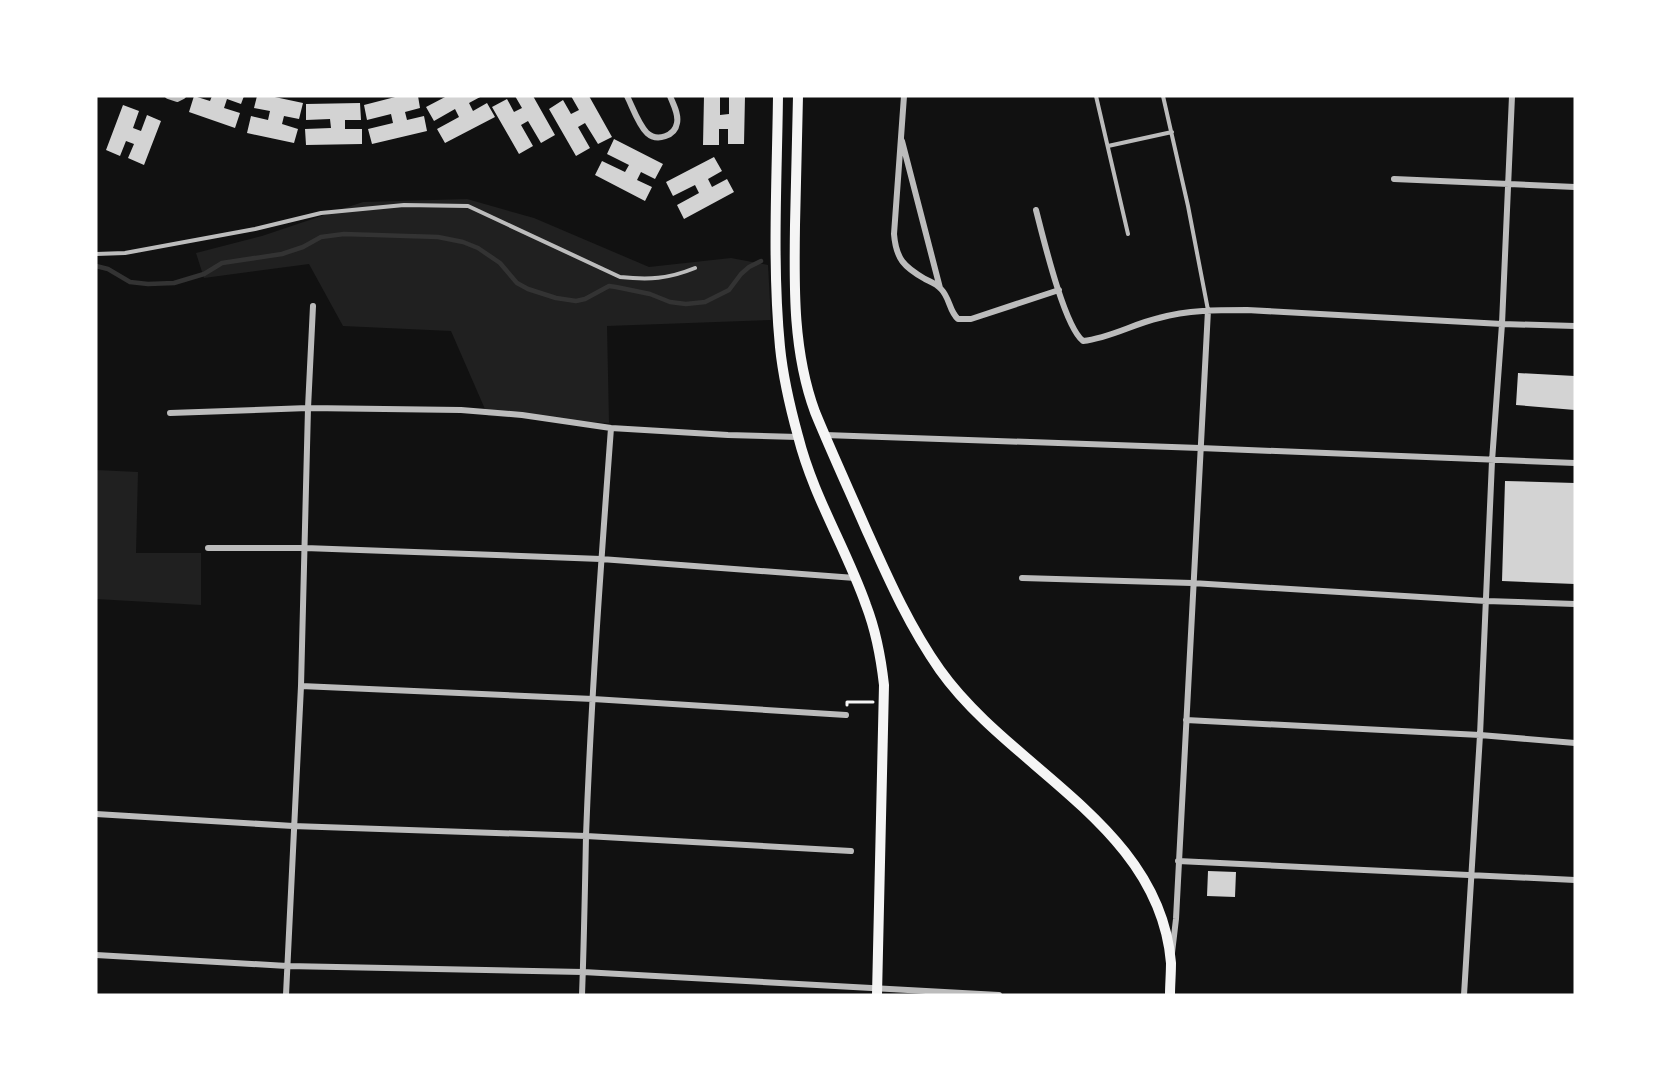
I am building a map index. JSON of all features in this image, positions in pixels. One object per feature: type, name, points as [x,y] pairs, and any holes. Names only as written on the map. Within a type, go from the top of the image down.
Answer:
[{"type":"main road","points":[[778,96],[778,322],[784,375],[798,437],[817,493],[866,605],[876,636],[881,663],[884,702],[878,992]]},
{"type":"main road","points":[[798,96],[795,254],[797,338],[807,391],[825,435],[895,592],[917,635],[942,672],[972,708],[1106,830],[1134,864],[1156,903],[1162,921],[1171,963],[1170,995]]},
{"type":"street","points":[[168,96],[177,99],[183,96]]},
{"type":"street","points":[[627,96],[644,129],[651,136],[658,138],[673,132],[677,126],[676,113],[669,96]]},
{"type":"street","points":[[904,96],[894,234],[895,246],[904,265],[940,288],[947,297],[957,319],[971,319],[1059,290]]},
{"type":"street","points":[[1464,995],[1480,735],[1492,460],[1502,324],[1512,96]]},
{"type":"street","points":[[901,134],[940,288]]},
{"type":"street","points":[[1394,179],[1575,187]]},
{"type":"street","points":[[1036,210],[1059,290],[1074,329],[1083,341],[1100,338],[1159,318],[1208,310],[1246,309],[1575,326]]},
{"type":"street","points":[[286,995],[301,686],[313,306]]},
{"type":"street","points":[[1171,963],[1176,919],[1208,310]]},
{"type":"street","points":[[170,413],[308,408],[461,410],[522,415],[611,428],[798,437]]},
{"type":"street","points":[[582,995],[586,836],[593,699],[611,428]]},
{"type":"street","points":[[825,435],[1200,447],[1575,463]]},
{"type":"street","points":[[208,548],[305,548],[601,559],[855,578]]},
{"type":"street","points":[[1022,578],[1192,583],[1486,601],[1575,604]]},
{"type":"street","points":[[301,686],[593,699],[846,715]]},
{"type":"street","points":[[1186,720],[1480,735],[1575,743]]},
{"type":"street","points":[[96,814],[293,826],[586,836],[851,850]]},
{"type":"street","points":[[1178,861],[1575,880]]},
{"type":"street","points":[[96,955],[287,966],[583,972],[878,992],[999,995]]},
{"type":"lane","points":[[1096,96],[1128,234]]},
{"type":"lane","points":[[1163,96],[1188,206],[1208,310]]},
{"type":"lane","points":[[1108,146],[1172,132]]},
{"type":"lane","points":[[96,254],[136,251],[255,229],[321,213],[404,205],[468,206],[620,277],[646,280],[679,274],[695,268]]},
{"type":"path","points":[[846,715],[847,702],[884,702]]},
{"type":"shaded area","points":[[467,199],[534,218],[649,267],[731,258],[768,265],[771,320],[607,326],[609,423],[488,416],[451,331],[343,326],[309,264],[204,278],[196,253],[262,236],[363,202]]},
{"type":"shaded area","points":[[96,470],[138,472],[136,553],[201,553],[201,605],[96,599]]},
{"type":"building","points":[[194,96],[210,101],[212,96],[244,96],[241,104],[227,99],[224,108],[240,113],[235,128],[189,112]]},
{"type":"building","points":[[257,96],[270,96],[303,103],[299,119],[284,116],[282,124],[298,129],[294,143],[247,133],[251,116],[268,120],[270,111],[254,108]]},
{"type":"building","points":[[399,96],[418,96],[420,108],[405,112],[407,120],[424,116],[427,131],[372,144],[368,129],[393,123],[391,114],[367,120],[364,105]]},
{"type":"building","points":[[447,96],[482,96],[469,103],[473,111],[487,103],[495,117],[445,143],[437,129],[459,117],[455,109],[434,121],[426,107]]},
{"type":"building","points":[[515,96],[533,96],[555,135],[541,143],[528,121],[521,125],[533,146],[519,154],[492,107],[507,99],[514,112],[522,108]]},
{"type":"building","points":[[571,96],[589,96],[612,137],[598,144],[585,123],[578,127],[590,148],[576,156],[549,109],[563,100],[571,114],[579,110]]},
{"type":"building","points":[[704,96],[720,96],[720,115],[729,114],[729,96],[745,96],[744,144],[728,144],[728,129],[719,129],[719,145],[703,145]]},
{"type":"building","points":[[360,103],[361,120],[345,120],[345,129],[362,129],[362,144],[306,145],[305,129],[331,128],[330,119],[306,120],[306,104]]},
{"type":"building","points":[[123,105],[139,111],[133,128],[141,131],[147,115],[161,121],[144,165],[128,158],[134,144],[126,141],[120,156],[106,150]]},
{"type":"building","points":[[614,139],[663,164],[655,179],[641,172],[637,180],[652,187],[645,201],[595,175],[602,161],[625,172],[629,165],[607,154]]},
{"type":"building","points":[[714,157],[722,171],[708,179],[712,187],[727,179],[734,192],[684,219],[677,205],[699,193],[695,185],[673,196],[666,182]]},
{"type":"building","points":[[1518,373],[1575,376],[1575,410],[1516,405]]},
{"type":"building","points":[[1505,481],[1575,483],[1575,584],[1502,581]]},
{"type":"building","points":[[1208,871],[1236,872],[1235,897],[1207,896]]},
{"type":"waterway","points":[[96,266],[108,269],[130,282],[174,283],[204,274],[222,263],[282,254],[303,247],[321,237],[344,234],[438,237],[463,242],[478,248],[500,263],[517,283],[556,298],[576,301],[585,299],[609,286],[686,304],[705,302],[729,290],[741,274],[761,261]]}]
